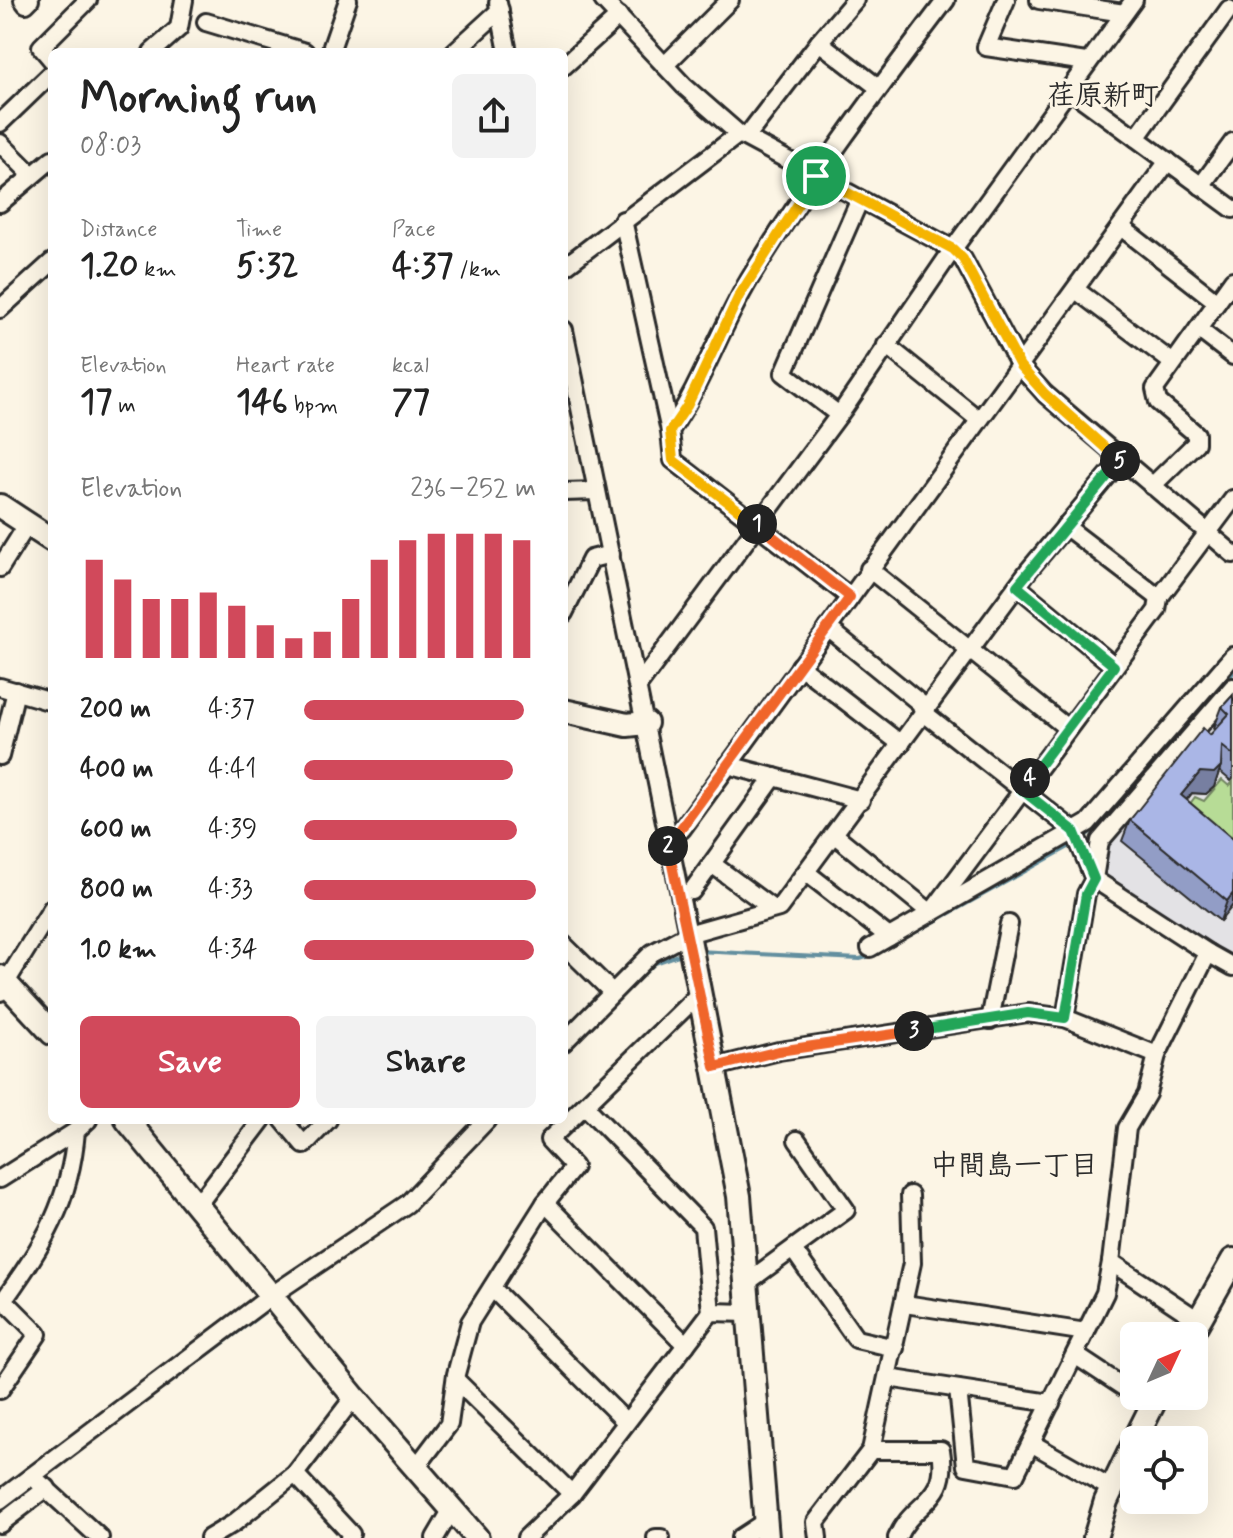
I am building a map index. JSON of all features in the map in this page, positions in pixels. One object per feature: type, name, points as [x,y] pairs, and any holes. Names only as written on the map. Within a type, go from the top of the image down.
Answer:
[{"type":"street","points":[[23,0],[26,4],[30,0]]},
{"type":"street","points":[[48,55],[41,47],[88,0]]},
{"type":"street","points":[[156,48],[179,28],[184,0]]},
{"type":"street","points":[[331,48],[348,0]]},
{"type":"street","points":[[603,0],[665,65],[743,135],[953,249],[963,259],[1020,366],[1045,394],[1233,554]]},
{"type":"street","points":[[665,65],[730,0]]},
{"type":"street","points":[[568,264],[623,220],[743,135],[855,0]]},
{"type":"street","points":[[670,431],[687,406],[739,296],[816,176],[946,0]]},
{"type":"street","points":[[1006,0],[986,47],[1086,62]]},
{"type":"street","points":[[1039,0],[1129,6]]},
{"type":"street","points":[[458,48],[499,5]]},
{"type":"street","points":[[499,5],[507,48]]},
{"type":"street","points":[[638,686],[839,415],[953,249],[1129,6]]},
{"type":"street","points":[[1136,138],[1226,7]]},
{"type":"street","points":[[568,62],[619,16]]},
{"type":"street","points":[[206,22],[292,48]]},
{"type":"street","points":[[819,42],[879,88]]},
{"type":"street","points":[[0,123],[48,77]]},
{"type":"street","points":[[1069,89],[1233,209]]},
{"type":"street","points":[[1201,186],[1233,142]]},
{"type":"street","points":[[0,143],[31,174]]},
{"type":"street","points":[[667,843],[682,829],[1168,161]]},
{"type":"street","points":[[0,203],[48,162]]},
{"type":"street","points":[[839,415],[784,373],[860,199]]},
{"type":"street","points":[[623,220],[670,431],[673,460],[850,597]]},
{"type":"street","points":[[1121,227],[1217,302]]},
{"type":"street","points":[[0,309],[48,266]]},
{"type":"street","points":[[1152,486],[1196,443],[1196,434],[1158,402],[1155,389],[1233,280]]},
{"type":"street","points":[[1076,290],[1173,363]]},
{"type":"street","points":[[1198,329],[1233,356]]},
{"type":"street","points":[[886,345],[978,419]]},
{"type":"street","points":[[568,350],[646,723],[698,995],[734,1158],[766,1529],[740,1538]]},
{"type":"street","points":[[568,1038],[652,953],[688,934],[779,908],[1017,586],[1121,460]]},
{"type":"street","points":[[568,492],[596,491]]},
{"type":"street","points":[[931,913],[1157,610],[1159,598],[1233,499]]},
{"type":"street","points":[[0,506],[48,538]]},
{"type":"street","points":[[0,568],[27,525]]},
{"type":"street","points":[[1065,526],[1159,598]]},
{"type":"street","points":[[568,605],[591,559],[611,554]]},
{"type":"street","points":[[869,569],[1067,728]]},
{"type":"street","points":[[1017,586],[1114,666]]},
{"type":"street","points":[[828,628],[920,703],[924,713],[1074,831],[1094,879],[1233,967]]},
{"type":"street","points":[[870,948],[1088,823],[1233,656]]},
{"type":"street","points":[[800,666],[901,744]]},
{"type":"street","points":[[1065,1018],[1086,894],[1094,879],[1100,841],[1233,687]]},
{"type":"street","points":[[0,756],[8,689],[48,701]]},
{"type":"street","points":[[568,712],[627,725],[646,723]]},
{"type":"street","points":[[728,765],[861,800]]},
{"type":"street","points":[[692,891],[774,777]]},
{"type":"street","points":[[835,835],[931,913]]},
{"type":"street","points":[[712,864],[773,909]]},
{"type":"street","points":[[807,873],[889,937]]},
{"type":"street","points":[[48,914],[2,984],[48,1029]]},
{"type":"street","points":[[990,1020],[1009,924]]},
{"type":"street","points":[[568,949],[612,992]]},
{"type":"street","points":[[958,1389],[966,1466],[1015,1475],[1105,1293],[1127,1128],[1147,1094],[1157,1055],[1208,953]]},
{"type":"street","points":[[568,1123],[698,995]]},
{"type":"street","points":[[715,1067],[779,1051],[1028,1013],[1065,1018],[1157,1055]]},
{"type":"street","points":[[526,1538],[572,1494],[711,1312],[703,1227],[586,1107]]},
{"type":"street","points":[[130,1124],[199,1203],[354,1397],[477,1538]]},
{"type":"street","points":[[199,1203],[259,1124]]},
{"type":"street","points":[[286,1124],[304,1145],[324,1124]]},
{"type":"street","points":[[0,1500],[407,1204],[481,1124]]},
{"type":"street","points":[[415,1469],[449,1424],[470,1322],[545,1203],[574,1167],[549,1140],[567,1124]]},
{"type":"street","points":[[0,1179],[82,1126]]},
{"type":"street","points":[[0,1390],[38,1334],[2,1299],[48,1236],[73,1168],[82,1126]]},
{"type":"street","points":[[746,1283],[794,1251],[846,1210],[797,1140]]},
{"type":"street","points":[[818,1538],[816,1522],[871,1450],[912,1263],[910,1195]]},
{"type":"street","points":[[545,1203],[686,1345]]},
{"type":"street","points":[[794,1251],[856,1339],[895,1348]]},
{"type":"street","points":[[1197,1322],[1233,1260]]},
{"type":"street","points":[[1111,1262],[1186,1322]]},
{"type":"street","points":[[492,1288],[626,1422]]},
{"type":"street","points":[[905,1304],[1086,1332]]},
{"type":"street","points":[[711,1312],[748,1313]]},
{"type":"street","points":[[1075,1355],[1120,1383]]},
{"type":"street","points":[[888,1378],[1051,1403]]},
{"type":"street","points":[[456,1380],[572,1494]]},
{"type":"street","points":[[209,1538],[237,1530],[295,1474],[354,1397]]},
{"type":"street","points":[[1031,1443],[1112,1489]]},
{"type":"street","points":[[871,1450],[941,1450],[945,1470],[936,1496],[902,1526],[897,1538]]},
{"type":"street","points":[[1095,1538],[1120,1472]]},
{"type":"street","points":[[295,1474],[351,1534],[349,1538]]},
{"type":"street","points":[[32,1476],[100,1538]]},
{"type":"street","points":[[0,1524],[47,1488]]},
{"type":"street","points":[[435,1538],[452,1509]]},
{"type":"shaded area","points":[[1233,695],[1233,957],[1105,880],[1106,840]]},
{"type":"green space","points":[[1222,780],[1229,786],[1233,782],[1233,860],[1180,817],[1195,797],[1204,801]]},
{"type":"building","points":[[1233,695],[1233,755],[1222,746],[1221,766],[1214,773],[1200,772],[1181,795],[1233,839],[1233,893],[1227,901],[1130,820],[1203,728],[1210,735],[1229,714],[1222,707]]},
{"type":"waterway","points":[[1082,839],[1104,821],[1233,673]]},
{"type":"waterway","points":[[697,951],[860,959],[876,954],[1074,844]]},
{"type":"waterway","points":[[626,991],[655,963],[684,953]]},
{"type":"waterway","points":[[120,1420],[270,1308]]},
{"type":"waterway","points":[[0,1511],[33,1485]]},
{"type":"district","name":"荏原新町","points":[[1103,96]]},
{"type":"district","name":"中間島一丁目","points":[[1014,1166]]},
{"type":"route","points":[[816,176],[953,249],[963,259],[992,319],[1020,366],[1045,394],[1121,460],[1017,586],[1114,666],[1021,789],[1074,831],[1094,879],[1086,894],[1065,1018],[1028,1013],[779,1051],[715,1067],[667,843],[682,829],[850,597],[673,460],[670,431],[687,406],[739,296],[816,176]]}]
